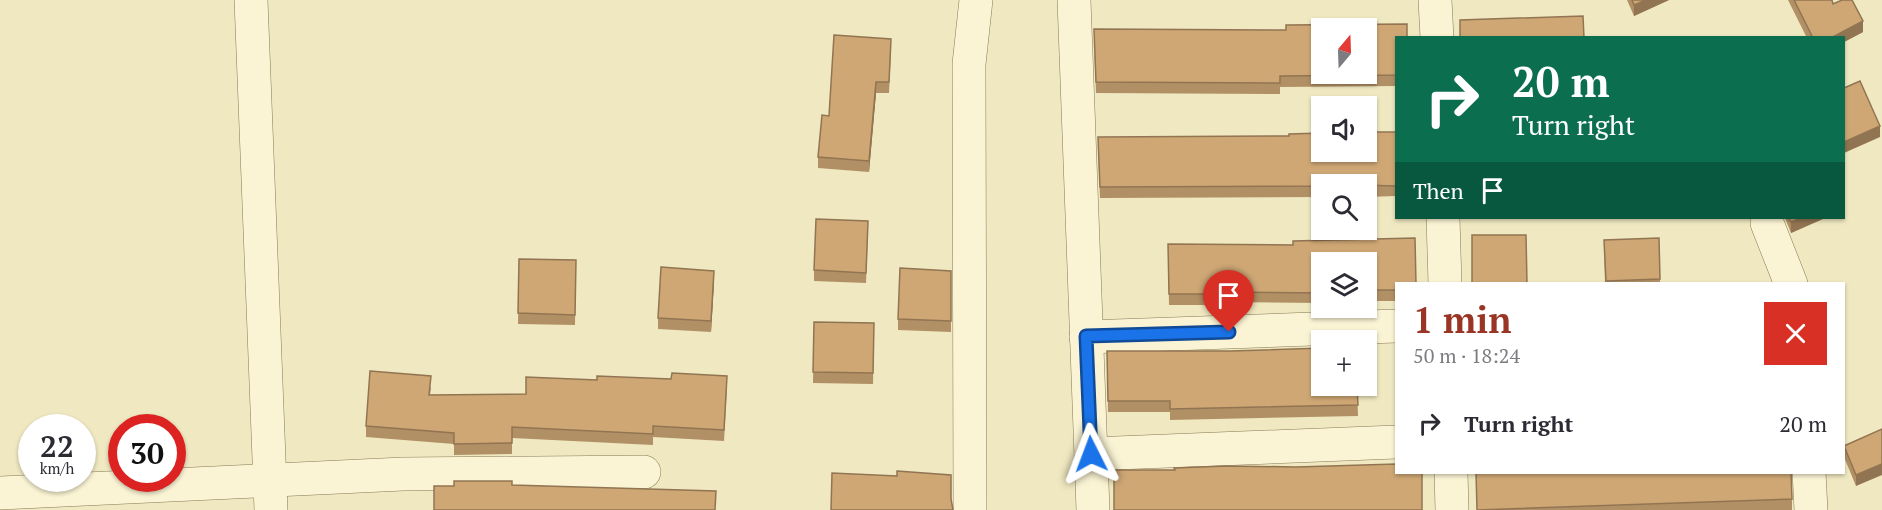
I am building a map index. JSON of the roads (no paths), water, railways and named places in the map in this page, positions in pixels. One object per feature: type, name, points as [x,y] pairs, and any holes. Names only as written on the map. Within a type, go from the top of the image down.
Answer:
[{"type":"street","points":[[251,0],[270,495]]},
{"type":"street","points":[[970,510],[969,64],[976,0]]},
{"type":"street","points":[[1074,0],[1093,510]]},
{"type":"street","points":[[1435,0],[1437,36]]},
{"type":"street","points":[[1443,219],[1445,282]]},
{"type":"street","points":[[1767,223],[1790,282]]},
{"type":"street","points":[[1086,336],[1395,326]]},
{"type":"street","points":[[1091,454],[1395,442]]},
{"type":"street","points":[[0,493],[270,495],[403,474],[644,472]]},
{"type":"street","points":[[1451,474],[1452,510]]},
{"type":"street","points":[[1809,474],[1811,510]]}]
